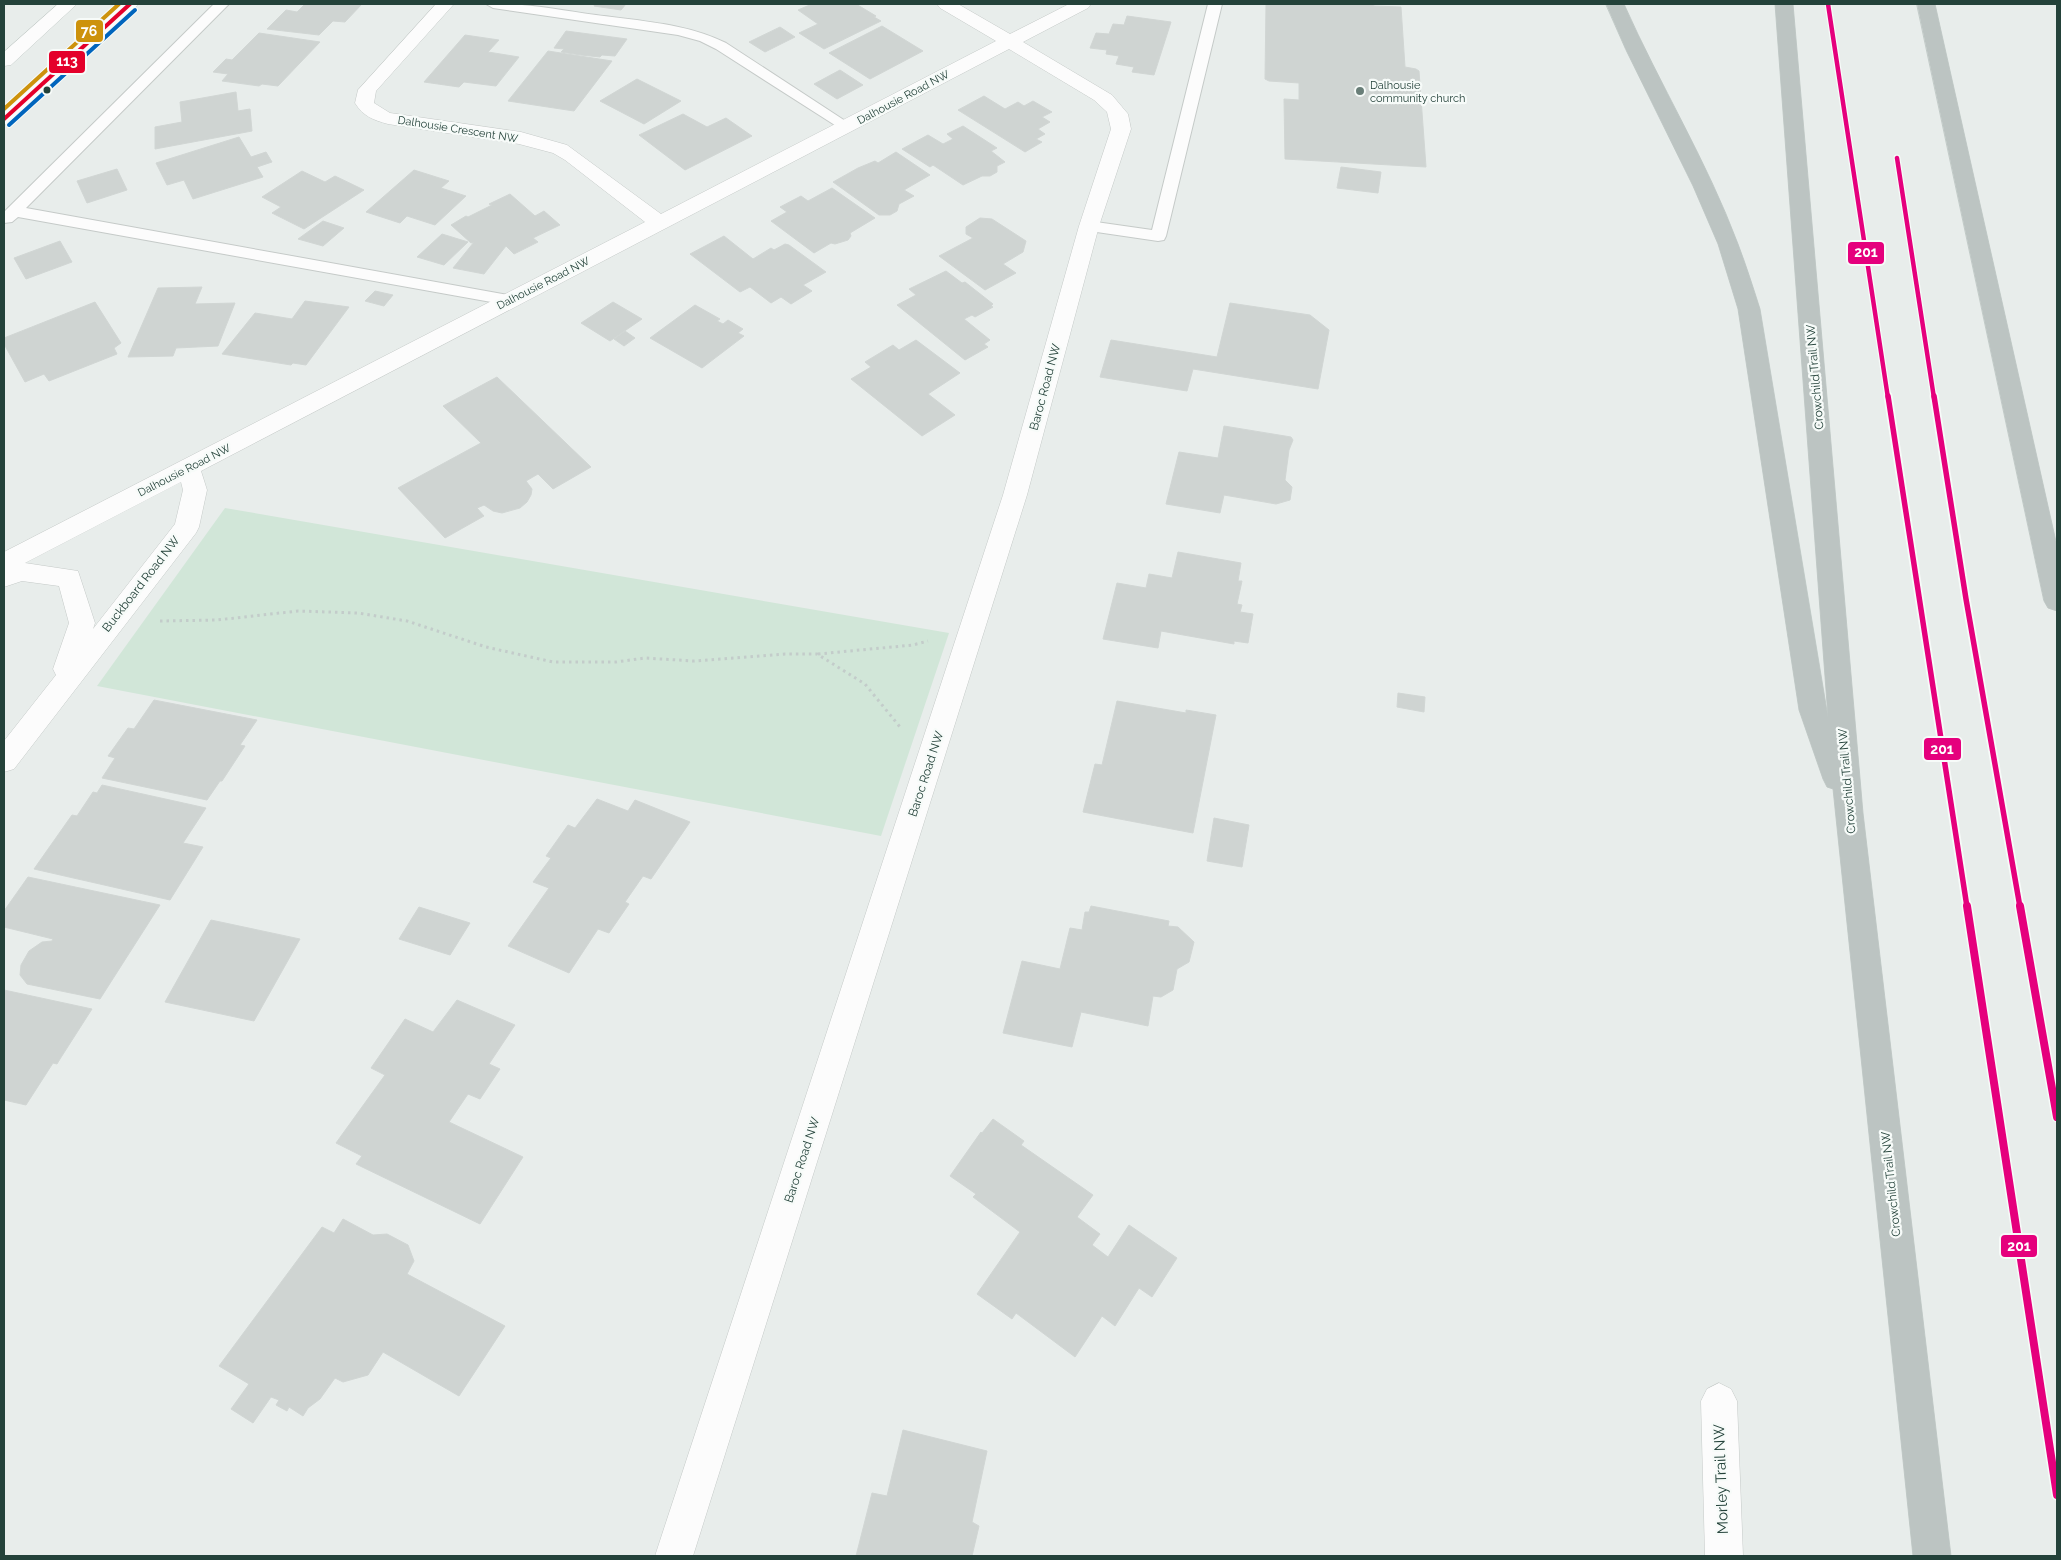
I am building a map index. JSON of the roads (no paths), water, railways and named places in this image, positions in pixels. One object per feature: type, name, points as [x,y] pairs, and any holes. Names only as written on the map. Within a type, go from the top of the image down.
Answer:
[{"type":"highway","points":[[1615,4],[1635,50],[1703,186],[1728,244],[1749,309],[1812,710],[1850,813]]},
{"type":"highway","name":"Crowchild Trail NW","points":[[1784,4],[1850,813],[1932,1556]]},
{"type":"highway","points":[[1926,4],[2057,600]]},
{"type":"street","points":[[4,61],[68,4]]},
{"type":"street","points":[[4,119],[130,4]]},
{"type":"street","name":"Dalhousie Crescent NW","points":[[445,4],[367,90],[364,102],[368,109],[376,115],[388,118],[520,138],[560,149],[572,156],[660,223]]},
{"type":"street","points":[[946,4],[1010,41]]},
{"type":"street","name":"Dalhousie Road NW","points":[[4,563],[1082,4]]},
{"type":"street","name":"Baroc Road NW","points":[[674,1556],[1015,495],[1089,226],[1118,140],[1121,120],[1117,111],[1101,96],[1010,41]]},
{"type":"street","name":"Buckboard Road NW","points":[[4,761],[58,689],[187,527],[195,490],[188,468]]},
{"type":"street","name":"Buckboard Road NW","points":[[4,578],[22,572],[69,578],[82,623],[58,689]]},
{"type":"street","name":"Morley Trail NW","points":[[1719,1402],[1724,1556]]},
{"type":"lane","points":[[9,216],[222,4]]},
{"type":"lane","points":[[493,4],[678,31],[705,38],[722,46],[846,126]]},
{"type":"lane","points":[[1089,226],[1158,236],[1215,4]]},
{"type":"lane","points":[[9,216],[508,300]]},
{"type":"place","name":"Dalhousie community church","points":[[1360,91]]}]
